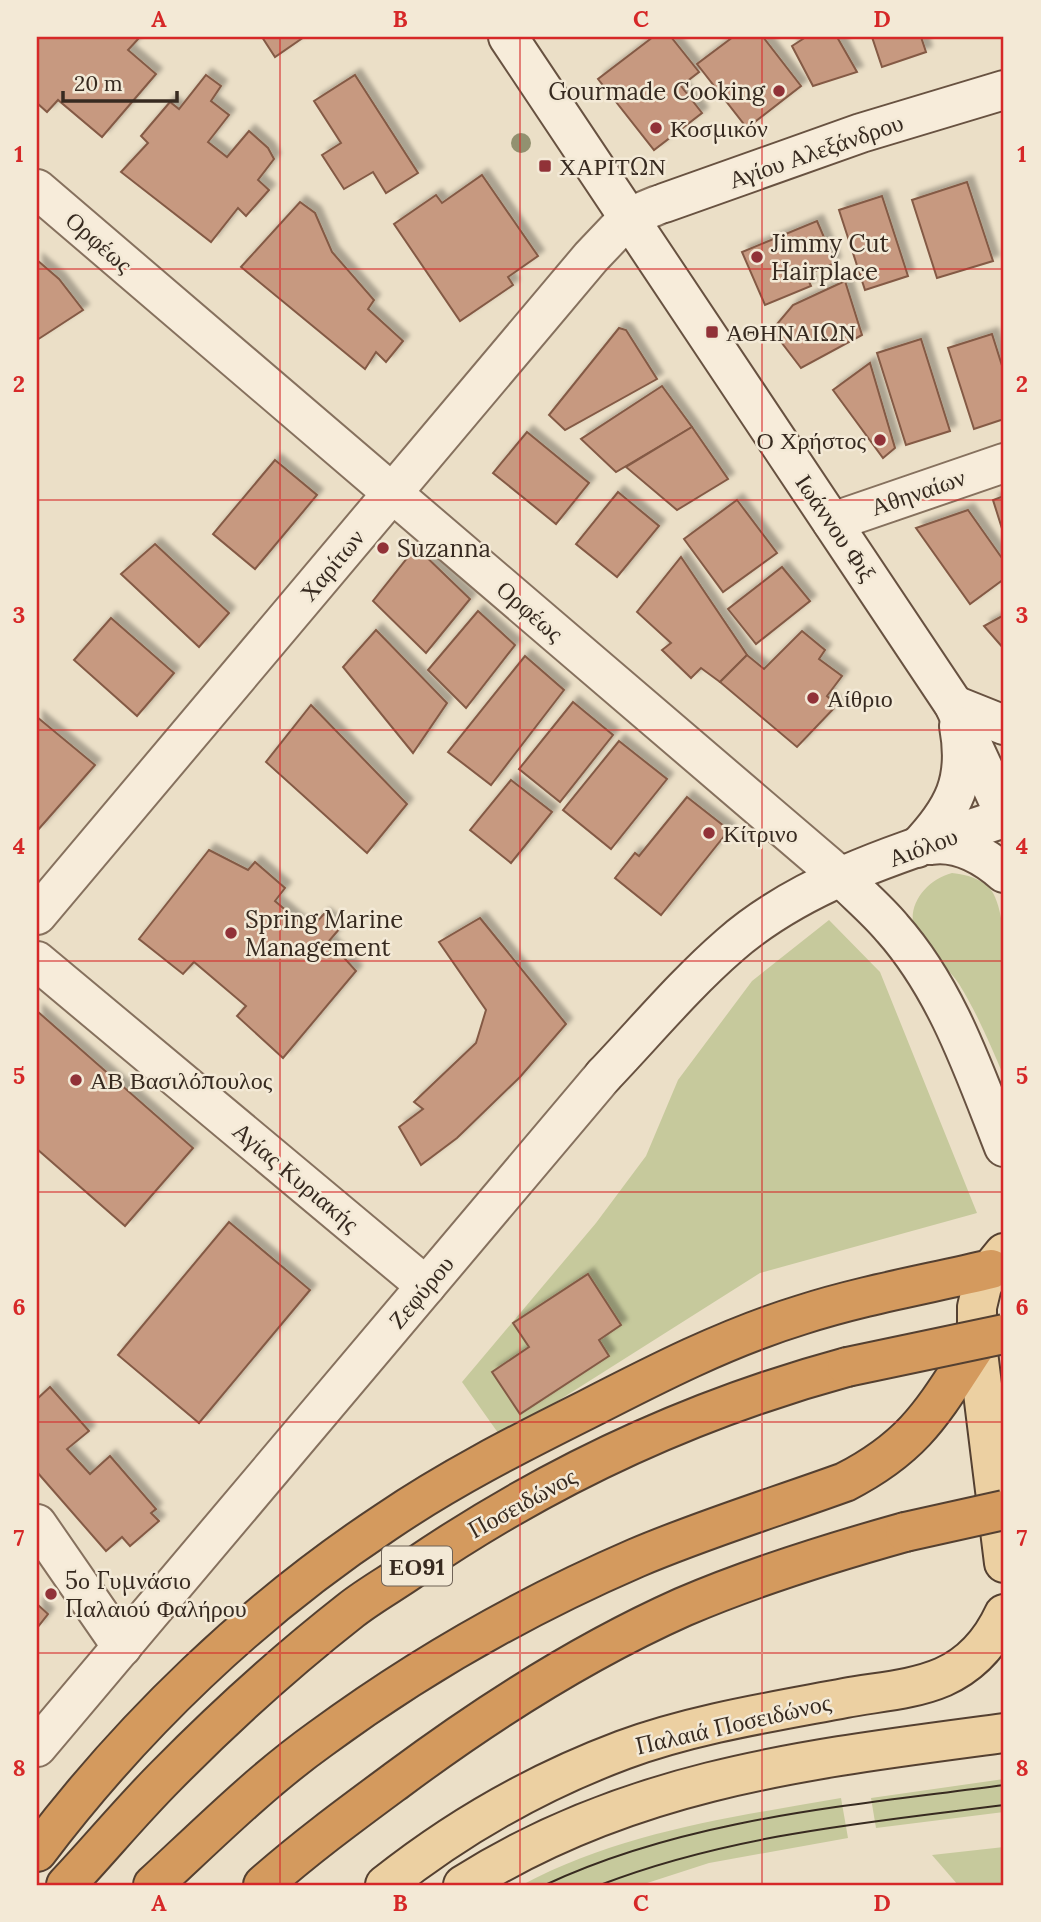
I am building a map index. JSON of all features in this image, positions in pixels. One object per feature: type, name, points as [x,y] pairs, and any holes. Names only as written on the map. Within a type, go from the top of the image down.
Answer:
[{"type":"highway","points":[[37,1852],[114,1759],[191,1678],[277,1604],[387,1521],[522,1443],[669,1368],[738,1337],[803,1314],[1000,1255]]},
{"type":"highway","points":[[153,1885],[226,1816],[318,1740],[387,1691],[525,1610],[640,1556],[845,1482],[873,1468],[922,1427],[990,1339]]},
{"type":"highway","name":"Ποσειδώνος","points":[[66,1885],[164,1777],[272,1676],[354,1608],[435,1553],[520,1501],[681,1422],[791,1382],[847,1367],[990,1339]]},
{"type":"highway","points":[[263,1885],[328,1830],[456,1736],[515,1696],[600,1647],[684,1607],[766,1575],[905,1532],[1004,1510]]},
{"type":"main road","points":[[1000,1255],[977,1307],[990,1339],[1004,1563]]},
{"type":"main road","name":"Παλαιά Ποσειδώνος","points":[[385,1885],[459,1830],[518,1795],[626,1749],[739,1718],[911,1686],[943,1676],[983,1648],[994,1635],[1004,1614]]},
{"type":"main road","name":"Παλαιά Ποσειδώνος","points":[[463,1885],[530,1847],[578,1824],[680,1789],[785,1764],[1004,1733]]},
{"type":"street","name":"Ιωάννου Φιξ","points":[[508,37],[954,705],[1004,816]]},
{"type":"street","name":"Αγίου Αλεξάνδρου","points":[[629,217],[862,133],[1004,90]]},
{"type":"street","name":"Ορφέως","points":[[37,189],[842,878],[891,927],[922,970],[958,1032],[1004,1147]]},
{"type":"street","name":"Χαρίτων","points":[[37,915],[392,493],[629,217]]},
{"type":"street","name":"Αθηναίων","points":[[832,522],[1004,463]]},
{"type":"street","points":[[954,705],[1004,726]]},
{"type":"street","points":[[891,927],[888,902],[891,881],[899,867],[951,807],[960,786],[964,754],[954,705]]},
{"type":"street","name":"Αιόλου","points":[[842,878],[1004,816]]},
{"type":"street","points":[[918,847],[944,843],[963,847],[982,856],[1004,873]]},
{"type":"street","name":"Ζεφύρου","points":[[37,1747],[604,1075],[730,944],[787,905],[842,878]]},
{"type":"street","name":"Αγίας Κυριακής","points":[[37,961],[426,1286]]},
{"type":"street","points":[[37,1524],[122,1647]]},
{"type":"green space","points":[[952,873],[983,883],[991,890],[998,905],[1005,952],[1004,1077],[978,1018],[959,984],[915,933],[913,910],[917,900],[931,883]]},
{"type":"green space","points":[[829,920],[880,972],[977,1213],[760,1273],[501,1437],[462,1382],[596,1223],[646,1156],[678,1080],[752,981]]},
{"type":"green space","points":[[1004,1779],[1004,1812],[876,1828],[871,1798]]},
{"type":"green space","points":[[841,1798],[848,1838],[709,1863],[641,1885],[522,1885],[560,1867],[638,1839],[718,1820]]},
{"type":"green space","points":[[1004,1847],[1004,1885],[958,1885],[932,1855]]},
{"type":"building","points":[[37,37],[140,37],[128,50],[156,74],[102,137],[58,100],[47,112],[37,103]]},
{"type":"building","points":[[262,37],[304,37],[275,57]]},
{"type":"building","points":[[653,37],[671,37],[699,72],[681,86],[702,113],[654,150],[598,79]]},
{"type":"building","points":[[733,37],[763,37],[801,86],[747,128],[697,64]]},
{"type":"building","points":[[806,37],[837,37],[857,72],[813,86],[792,46]]},
{"type":"building","points":[[872,37],[921,37],[926,52],[882,67]]},
{"type":"building","points":[[206,75],[221,86],[211,101],[229,115],[208,142],[227,157],[249,131],[268,148],[274,159],[258,180],[269,190],[246,216],[238,208],[211,242],[121,172],[148,143],[141,136],[170,102],[179,109]]},
{"type":"building","points":[[355,75],[418,173],[386,193],[373,172],[344,189],[322,155],[341,143],[314,101]]},
{"type":"building","points":[[482,175],[538,256],[508,277],[513,285],[460,321],[394,224],[436,195],[442,203]]},
{"type":"building","points":[[967,182],[993,261],[937,278],[912,200]]},
{"type":"building","points":[[882,196],[908,276],[865,290],[839,210]]},
{"type":"building","points":[[300,202],[315,213],[332,252],[374,300],[368,309],[403,341],[386,362],[376,352],[365,369],[241,267]]},
{"type":"building","points":[[817,221],[835,263],[806,275],[811,286],[765,305],[742,252]]},
{"type":"building","points":[[37,260],[59,279],[83,310],[37,340]]},
{"type":"building","points":[[845,281],[862,335],[801,368],[772,330],[793,305]]},
{"type":"building","points":[[619,328],[626,330],[657,379],[565,430],[549,415]]},
{"type":"building","points":[[992,334],[1004,372],[1004,419],[974,429],[948,348]]},
{"type":"building","points":[[921,339],[950,431],[906,445],[877,353]]},
{"type":"building","points":[[870,363],[895,448],[883,458],[833,390]]},
{"type":"building","points":[[662,386],[692,427],[616,472],[581,439]]},
{"type":"building","points":[[692,427],[728,479],[677,510],[626,467]]},
{"type":"building","points":[[527,432],[589,483],[556,524],[493,473]]},
{"type":"building","points":[[275,460],[317,495],[255,569],[213,534]]},
{"type":"building","points":[[618,492],[659,526],[617,577],[576,544]]},
{"type":"building","points":[[1004,496],[1004,535],[993,500]]},
{"type":"building","points":[[737,500],[777,553],[723,592],[684,539]]},
{"type":"building","points":[[968,510],[1004,561],[1004,579],[970,604],[916,528]]},
{"type":"building","points":[[155,544],[229,613],[199,647],[121,574]]},
{"type":"building","points":[[416,547],[470,599],[426,653],[373,601]]},
{"type":"building","points":[[681,557],[747,655],[720,682],[701,668],[691,678],[662,650],[671,643],[637,612]]},
{"type":"building","points":[[782,567],[810,601],[756,644],[728,609]]},
{"type":"building","points":[[478,611],[515,645],[466,708],[428,670]]},
{"type":"building","points":[[1004,615],[1004,649],[984,626]]},
{"type":"building","points":[[111,618],[174,673],[137,716],[74,660]]},
{"type":"building","points":[[376,630],[447,703],[413,753],[343,667]]},
{"type":"building","points":[[802,631],[825,650],[819,659],[842,676],[827,696],[837,705],[797,747],[720,682],[747,655],[764,669]]},
{"type":"building","points":[[525,656],[564,690],[491,785],[448,752]]},
{"type":"building","points":[[573,702],[613,735],[560,802],[519,769]]},
{"type":"building","points":[[311,705],[407,804],[367,853],[266,762]]},
{"type":"building","points":[[37,717],[95,765],[37,831]]},
{"type":"building","points":[[619,741],[667,779],[611,849],[563,810]]},
{"type":"building","points":[[511,780],[552,812],[511,863],[470,830]]},
{"type":"building","points":[[687,797],[729,830],[661,915],[615,878],[635,853],[639,856]]},
{"type":"building","points":[[209,850],[248,870],[255,862],[285,888],[275,901],[309,930],[324,914],[340,928],[329,941],[356,971],[283,1058],[237,1016],[246,1006],[194,962],[183,974],[139,939]]},
{"type":"building","points":[[480,918],[566,1024],[520,1077],[457,1138],[421,1165],[399,1127],[423,1109],[414,1102],[476,1043],[486,1010],[439,942]]},
{"type":"building","name":"ΑΒ Βασιλόπουλος","points":[[37,1011],[193,1148],[125,1226],[37,1149]]},
{"type":"building","points":[[229,1222],[310,1290],[199,1423],[118,1355]]},
{"type":"building","points":[[588,1274],[621,1325],[599,1340],[609,1356],[520,1414],[492,1372],[529,1347],[513,1323]]},
{"type":"building","points":[[50,1387],[89,1431],[67,1449],[90,1474],[110,1456],[156,1509],[151,1513],[159,1521],[130,1546],[122,1537],[106,1551],[37,1472],[37,1399]]},
{"type":"building","points":[[37,1604],[48,1614],[37,1628]]},
{"type":"tram line","points":[[545,1885],[599,1862],[712,1829],[828,1808],[1004,1785]]},
{"type":"tram line","points":[[600,1885],[649,1868],[749,1842],[851,1825],[1004,1805]]},
{"type":"place","name":"Gourmade Cooking","points":[[779,91]]},
{"type":"place","name":"Κοσμικόν","points":[[656,128]]},
{"type":"place","name":"ΧΑΡΙΤΩΝ","points":[[545,166]]},
{"type":"place","name":"Jimmy Cut Hairplace","points":[[757,257]]},
{"type":"place","name":"ΑΘΗΝΑΙΩΝ","points":[[712,332]]},
{"type":"place","name":"Ο Χρήστος","points":[[880,440]]},
{"type":"place","name":"Suzanna","points":[[383,548]]},
{"type":"place","name":"Αίθριο","points":[[813,698]]},
{"type":"place","name":"Κίτρινο","points":[[709,833]]},
{"type":"place","name":"Spring Marine Management","points":[[231,933]]},
{"type":"place","name":"ΑΒ Βασιλόπουλος","points":[[76,1080]]},
{"type":"place","name":"5ο Γυμνάσιο Παλαιού Φαλήρου","points":[[51,1594]]}]
